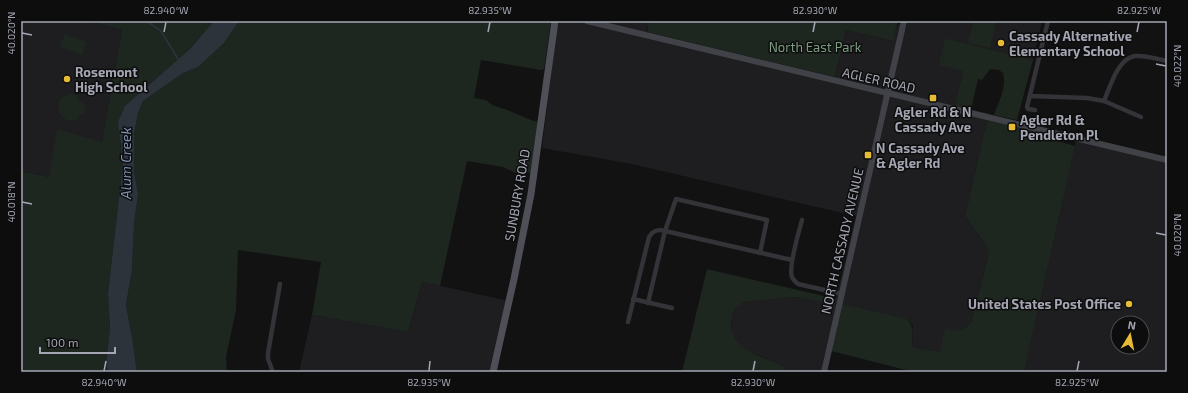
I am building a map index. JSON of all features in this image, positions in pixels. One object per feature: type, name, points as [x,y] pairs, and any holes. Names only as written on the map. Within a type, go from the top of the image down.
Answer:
[{"type":"main road","name":"SUNBURY ROAD","points":[[493,372],[531,194],[555,21]]},
{"type":"main road","name":"AGLER ROAD","points":[[586,21],[1167,160]]},
{"type":"main road","name":"NORTH CASSADY AVENUE","points":[[824,372],[904,21]]},
{"type":"street","points":[[1035,110],[1028,109],[1027,107],[1048,21]]},
{"type":"street","points":[[1104,101],[1120,66],[1129,58],[1143,56],[1167,60]]},
{"type":"street","points":[[1030,96],[1087,98],[1104,101],[1141,117]]},
{"type":"street","points":[[648,303],[665,231],[676,198],[767,220],[760,253]]},
{"type":"street","points":[[802,220],[792,260],[791,275],[793,279],[798,284],[842,294]]},
{"type":"street","points":[[628,322],[648,237],[656,230],[792,260]]},
{"type":"street","points":[[273,372],[268,359],[268,353],[280,284]]},
{"type":"street","points":[[633,299],[672,308]]},
{"type":"shaded area","name":"Rosemont High School","points":[[21,21],[88,21],[122,30],[102,142],[49,177],[21,171]]},
{"type":"shaded area","points":[[561,21],[649,21],[645,37],[834,82],[846,30],[892,41],[898,24],[906,28],[907,21],[1042,21],[1033,60],[945,38],[963,71],[955,106],[990,114],[984,133],[965,216],[987,247],[989,253],[971,323],[960,331],[940,352],[913,347],[913,326],[907,319],[826,350],[821,372],[795,372],[785,369],[782,365],[746,350],[737,342],[732,333],[732,318],[735,309],[740,304],[745,302],[795,297],[835,303],[856,216],[632,164],[542,148],[557,27]]},
{"type":"shaded area","points":[[1076,140],[1167,162],[1167,372],[1024,372]]},
{"type":"shaded area","points":[[422,282],[509,301],[493,372],[299,372],[312,315],[408,332]]},
{"type":"green space","points":[[88,21],[214,21],[191,48],[125,106],[120,143],[123,163],[108,293],[110,329],[106,363],[108,372],[21,372],[21,171],[49,177],[57,129],[102,142],[122,30]]},
{"type":"green space","points":[[239,21],[551,21],[544,69],[541,70],[481,60],[474,98],[486,100],[492,105],[538,122],[531,173],[522,171],[516,173],[503,167],[467,161],[440,286],[422,282],[408,332],[312,315],[321,262],[238,250],[236,310],[226,357],[227,372],[137,372],[126,305],[132,270],[134,224],[138,194],[134,171],[134,134],[138,113],[143,101],[183,73],[198,67],[224,43]]},
{"type":"green space","name":"North East Park","points":[[649,21],[898,21],[893,41],[846,30],[835,77],[647,32]]},
{"type":"green space","points":[[971,21],[996,21],[990,48],[968,43],[973,24],[970,23]]},
{"type":"green space","points":[[65,34],[87,42],[82,55],[60,47]]},
{"type":"green space","points":[[945,38],[1033,60],[1017,120],[994,115],[1004,84],[1003,73],[999,70],[990,69],[982,80],[978,79],[971,110],[955,106],[963,71],[939,65]]},
{"type":"green space","points":[[68,93],[77,95],[77,100],[86,107],[84,113],[79,116],[78,119],[71,121],[66,120],[58,111],[59,101],[62,97],[67,96]]},
{"type":"green space","points":[[988,120],[1036,132],[1047,138],[1075,146],[1024,372],[914,372],[831,351],[841,304],[907,319],[913,331],[913,347],[940,352],[945,328],[960,331],[971,323],[989,253],[987,247],[965,216]]},
{"type":"green space","points":[[707,269],[837,299],[835,304],[795,297],[745,302],[738,306],[735,310],[732,318],[732,329],[734,337],[740,344],[755,354],[782,365],[785,369],[795,372],[682,372]]},
{"type":"water","name":"Alum Creek","points":[[214,21],[239,21],[224,43],[198,67],[183,73],[143,101],[138,113],[134,134],[134,171],[138,194],[134,224],[132,270],[126,305],[137,372],[108,372],[106,363],[110,329],[108,293],[123,163],[118,122],[125,106],[191,48]]},
{"type":"waterway","points":[[146,21],[160,30],[178,59]]},
{"type":"place","name":"Cassady Alternative Elementary School","points":[[1001,43]]},
{"type":"place","name":"Rosemont High School","points":[[67,79]]},
{"type":"place","name":"Agler Rd & N Cassady Ave","points":[[933,98]]},
{"type":"place","name":"Agler Rd & Pendleton Pl","points":[[1012,127]]},
{"type":"place","name":"N Cassady Ave & Agler Rd","points":[[868,155]]},
{"type":"place","name":"United States Post Office","points":[[1129,304]]}]
